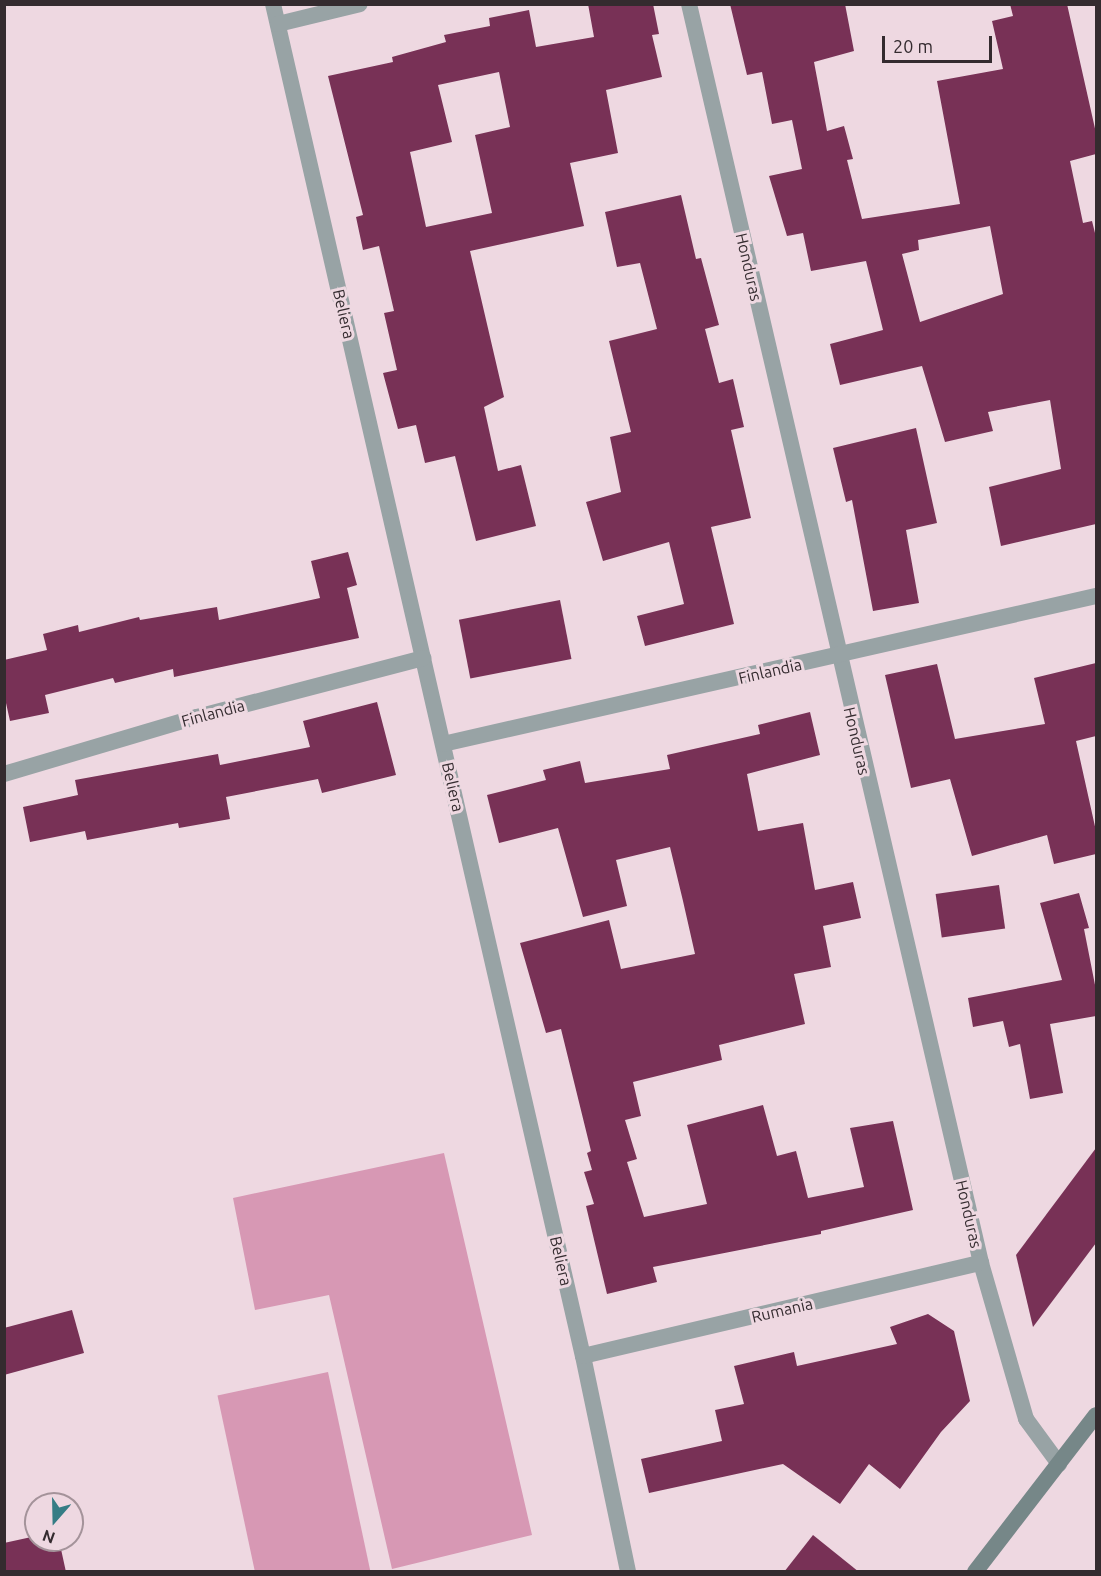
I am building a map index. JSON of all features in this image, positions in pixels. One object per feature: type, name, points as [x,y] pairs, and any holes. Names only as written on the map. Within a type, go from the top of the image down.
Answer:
[{"type":"main road","points":[[975,1572],[1096,1415]]},
{"type":"street","name":"Beliera","points":[[273,4],[583,1356],[628,1572]]},
{"type":"street","points":[[278,24],[360,4]]},
{"type":"street","name":"Honduras","points":[[689,4],[837,656],[981,1263],[1026,1419],[1059,1464]]},
{"type":"street","name":"Finlandia","points":[[443,744],[1096,596]]},
{"type":"street","name":"Finlandia","points":[[4,774],[197,717],[423,658]]},
{"type":"street","name":"Rumania","points":[[583,1356],[981,1263]]},
{"type":"shaded area","points":[[444,1153],[532,1535],[392,1569],[329,1295],[255,1310],[233,1198]]},
{"type":"shaded area","points":[[328,1372],[370,1571],[255,1572],[217,1395]]},
{"type":"building","points":[[588,4],[653,4],[659,34],[652,35],[662,77],[606,90],[618,153],[570,163],[584,226],[470,251],[504,397],[484,407],[498,471],[521,465],[536,526],[476,541],[455,456],[425,463],[416,425],[398,429],[383,373],[397,370],[384,313],[394,311],[379,246],[363,250],[356,217],[363,215],[328,76],[393,62],[392,57],[446,42],[444,35],[490,26],[489,18],[529,10],[536,47],[594,37]],"holes":[[[499,72],[510,127],[475,135],[492,213],[426,227],[410,152],[452,142],[438,85]]]},
{"type":"building","points":[[730,4],[845,4],[854,51],[814,62],[827,131],[844,126],[853,159],[847,160],[862,219],[960,204],[937,81],[1003,69],[992,21],[1013,16],[1010,4],[1067,4],[1096,133],[1096,154],[1070,161],[1083,223],[1092,221],[1096,237],[1096,524],[1001,546],[989,487],[1061,469],[1050,400],[988,412],[993,431],[945,442],[922,366],[840,385],[830,344],[883,330],[866,261],[811,271],[803,233],[787,236],[769,176],[802,169],[792,120],[772,124],[762,72],[747,75]],"holes":[[[990,226],[1003,294],[920,322],[902,254],[919,250],[918,240]]]},
{"type":"building","points":[[681,195],[696,259],[701,258],[719,325],[705,329],[719,383],[733,379],[744,427],[731,430],[751,518],[711,527],[734,624],[645,646],[637,616],[684,604],[669,542],[603,561],[586,502],[621,492],[610,437],[631,432],[609,341],[657,329],[640,263],[617,267],[605,212]]},
{"type":"building","points":[[916,428],[937,523],[906,530],[919,603],[873,611],[852,500],[846,502],[833,448]]},
{"type":"building","points":[[348,552],[357,585],[347,588],[359,638],[174,677],[173,669],[115,683],[113,678],[45,695],[49,713],[10,721],[4,694],[4,660],[47,650],[43,634],[78,625],[79,632],[139,617],[140,620],[217,607],[219,620],[320,598],[311,561]]},
{"type":"building","points":[[560,600],[571,659],[470,679],[459,620]]},
{"type":"building","points":[[1096,663],[1096,736],[1076,741],[1096,831],[1096,854],[1054,864],[1047,835],[972,856],[950,779],[911,788],[885,675],[937,664],[955,739],[1045,724],[1034,678]]},
{"type":"building","points":[[377,702],[396,775],[322,793],[318,779],[226,797],[230,819],[179,828],[178,823],[87,840],[85,831],[30,842],[23,807],[78,795],[75,780],[218,754],[220,765],[310,747],[303,721]]},
{"type":"building","points":[[810,712],[820,755],[747,774],[758,831],[803,823],[815,890],[853,882],[861,918],[823,926],[831,967],[794,974],[805,1024],[719,1045],[722,1060],[633,1082],[641,1116],[625,1120],[637,1159],[627,1162],[644,1217],[707,1204],[687,1125],[763,1105],[777,1156],[796,1151],[808,1198],[864,1187],[850,1128],[893,1121],[913,1210],[821,1231],[821,1234],[653,1267],[657,1282],[607,1294],[586,1206],[594,1204],[584,1172],[592,1170],[587,1153],[591,1151],[561,1029],[546,1033],[520,943],[609,920],[621,969],[695,954],[683,901],[670,847],[616,860],[627,906],[583,917],[558,828],[499,843],[487,795],[546,780],[543,770],[580,761],[585,783],[670,769],[667,755],[760,734],[758,725]]},
{"type":"building","points":[[999,885],[1005,929],[942,937],[936,894]]},
{"type":"building","points":[[1079,893],[1089,928],[1084,929],[1096,990],[1096,1016],[1050,1024],[1063,1093],[1030,1099],[1020,1044],[1009,1047],[1003,1021],[973,1027],[968,998],[1062,980],[1040,903]]},
{"type":"building","points":[[1096,1148],[1096,1243],[1033,1327],[1016,1255]]},
{"type":"building","points":[[72,1310],[84,1353],[4,1375],[4,1328]]},
{"type":"building","points":[[928,1314],[954,1331],[970,1401],[941,1432],[900,1489],[869,1464],[840,1504],[783,1464],[649,1493],[641,1459],[722,1441],[715,1410],[744,1404],[734,1366],[794,1352],[797,1366],[897,1344],[890,1327]]},
{"type":"building","points":[[813,1535],[859,1572],[784,1572]]},
{"type":"building","points":[[24,1539],[24,1552],[62,1552],[66,1572],[4,1572],[4,1543]]}]
